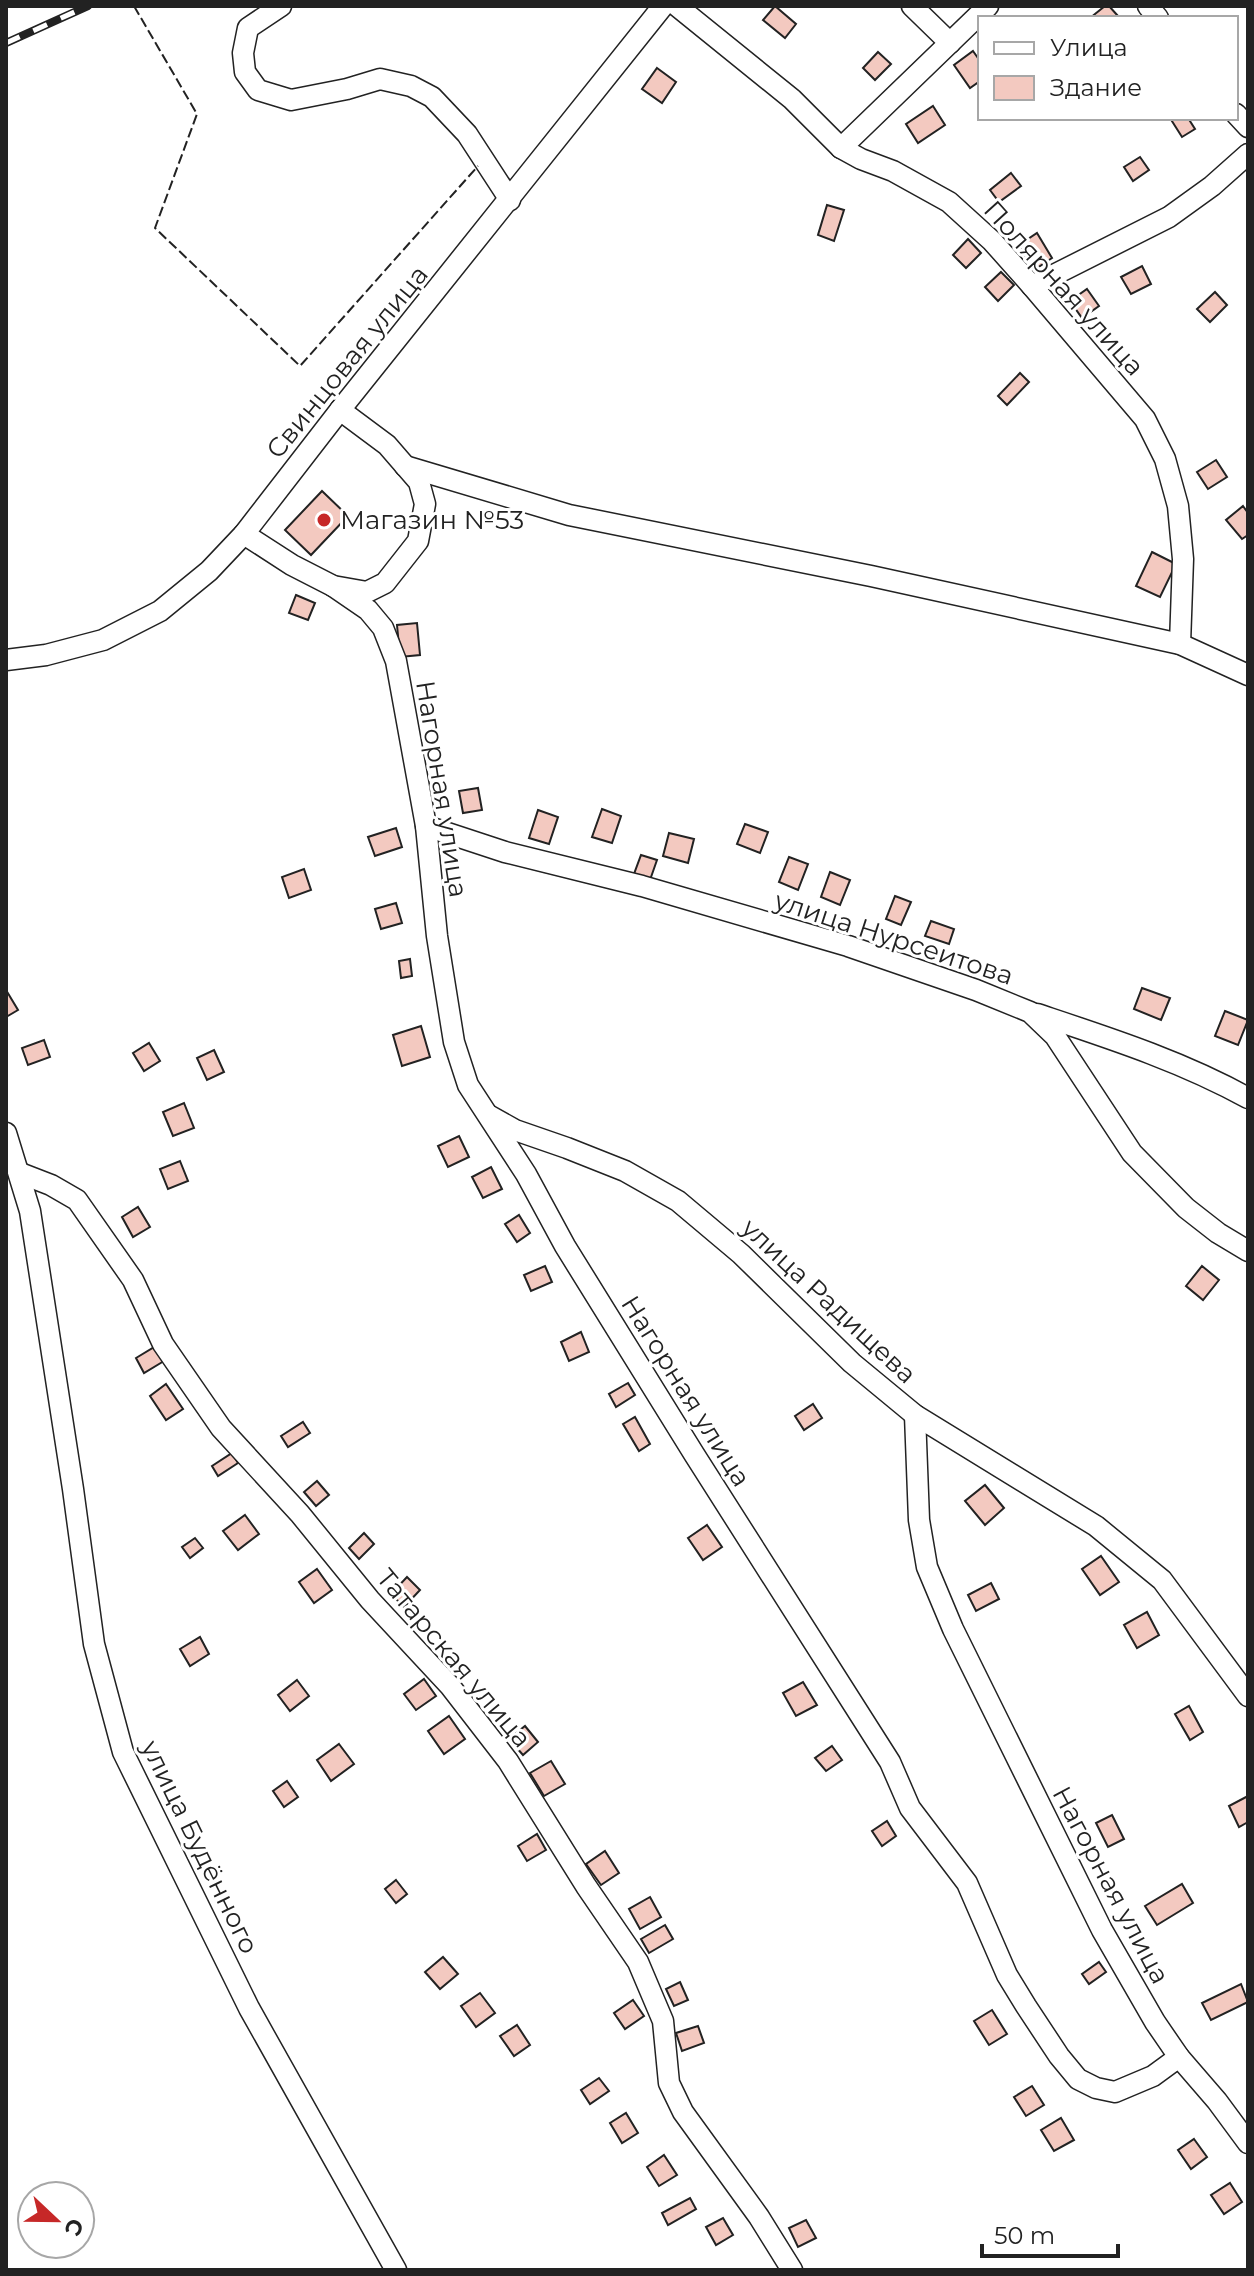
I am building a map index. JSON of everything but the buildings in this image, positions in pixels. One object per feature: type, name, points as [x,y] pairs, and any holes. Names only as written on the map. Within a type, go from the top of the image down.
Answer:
[{"type":"street","points":[[281,6],[248,28],[243,53],[245,72],[258,90],[291,100],[380,79],[411,86],[432,97],[467,134],[510,200]]},
{"type":"street","name":"Свинцовая улица","points":[[6,660],[46,655],[103,640],[160,611],[209,571],[244,534],[663,6]]},
{"type":"street","name":"Полярная улица","points":[[677,6],[792,99],[841,148],[893,171],[949,202],[992,241],[1145,419],[1165,459],[1178,506],[1183,559],[1180,644]]},
{"type":"street","points":[[912,6],[950,43]]},
{"type":"street","points":[[841,148],[988,6]]},
{"type":"street","points":[[1032,286],[1169,217],[1212,186],[1248,154]]},
{"type":"street","points":[[244,534],[292,565],[333,586],[367,592],[385,583],[418,541],[425,504],[419,482],[387,445],[340,410]]},
{"type":"street","points":[[405,466],[569,515],[871,576],[1180,644],[1248,675]]},
{"type":"street","name":"Нагорная улица","points":[[333,586],[368,610],[383,628],[396,661],[426,826],[437,936],[454,1042],[468,1085],[526,1174],[565,1246],[694,1454],[890,1762],[910,1808],[967,1883],[1007,1975],[1059,2056],[1078,2079],[1096,2088],[1115,2092],[1153,2076],[1179,2057]]},
{"type":"street","name":"улица Нурсеитова","points":[[426,826],[505,852],[642,886],[848,946],[1030,1012],[1055,1036],[1132,1153],[1186,1208],[1248,1251]]},
{"type":"street","points":[[1030,1012],[1190,1068],[1248,1098]]},
{"type":"street","name":"улица Радищева","points":[[487,1114],[515,1130],[625,1171],[678,1201],[741,1254],[852,1363],[915,1415],[1096,1526],[1162,1580],[1248,1696]]},
{"type":"street","points":[[8,1142],[20,1173]]},
{"type":"street","name":"улица Будённого","points":[[20,1173],[30,1211],[44,1296],[94,1644],[123,1752],[249,2008],[396,2270]]},
{"type":"street","name":"Татарская улица","points":[[20,1173],[51,1185],[77,1200],[133,1280],[163,1344],[221,1428],[300,1514],[370,1600],[450,1686],[508,1761],[638,1962],[663,2021],[669,2083],[683,2112],[759,2217],[792,2270]]},
{"type":"street","name":"Нагорная улица","points":[[915,1415],[919,1520],[927,1567],[953,1629],[1094,1916],[1155,2022],[1248,2143]]},
{"type":"railway","points":[[6,43],[88,6]]},
{"type":"fence","points":[[134,6],[197,114],[155,228],[300,366],[478,166]]},
{"type":"place","name":"Магазин №53","points":[[324,520]]}]
